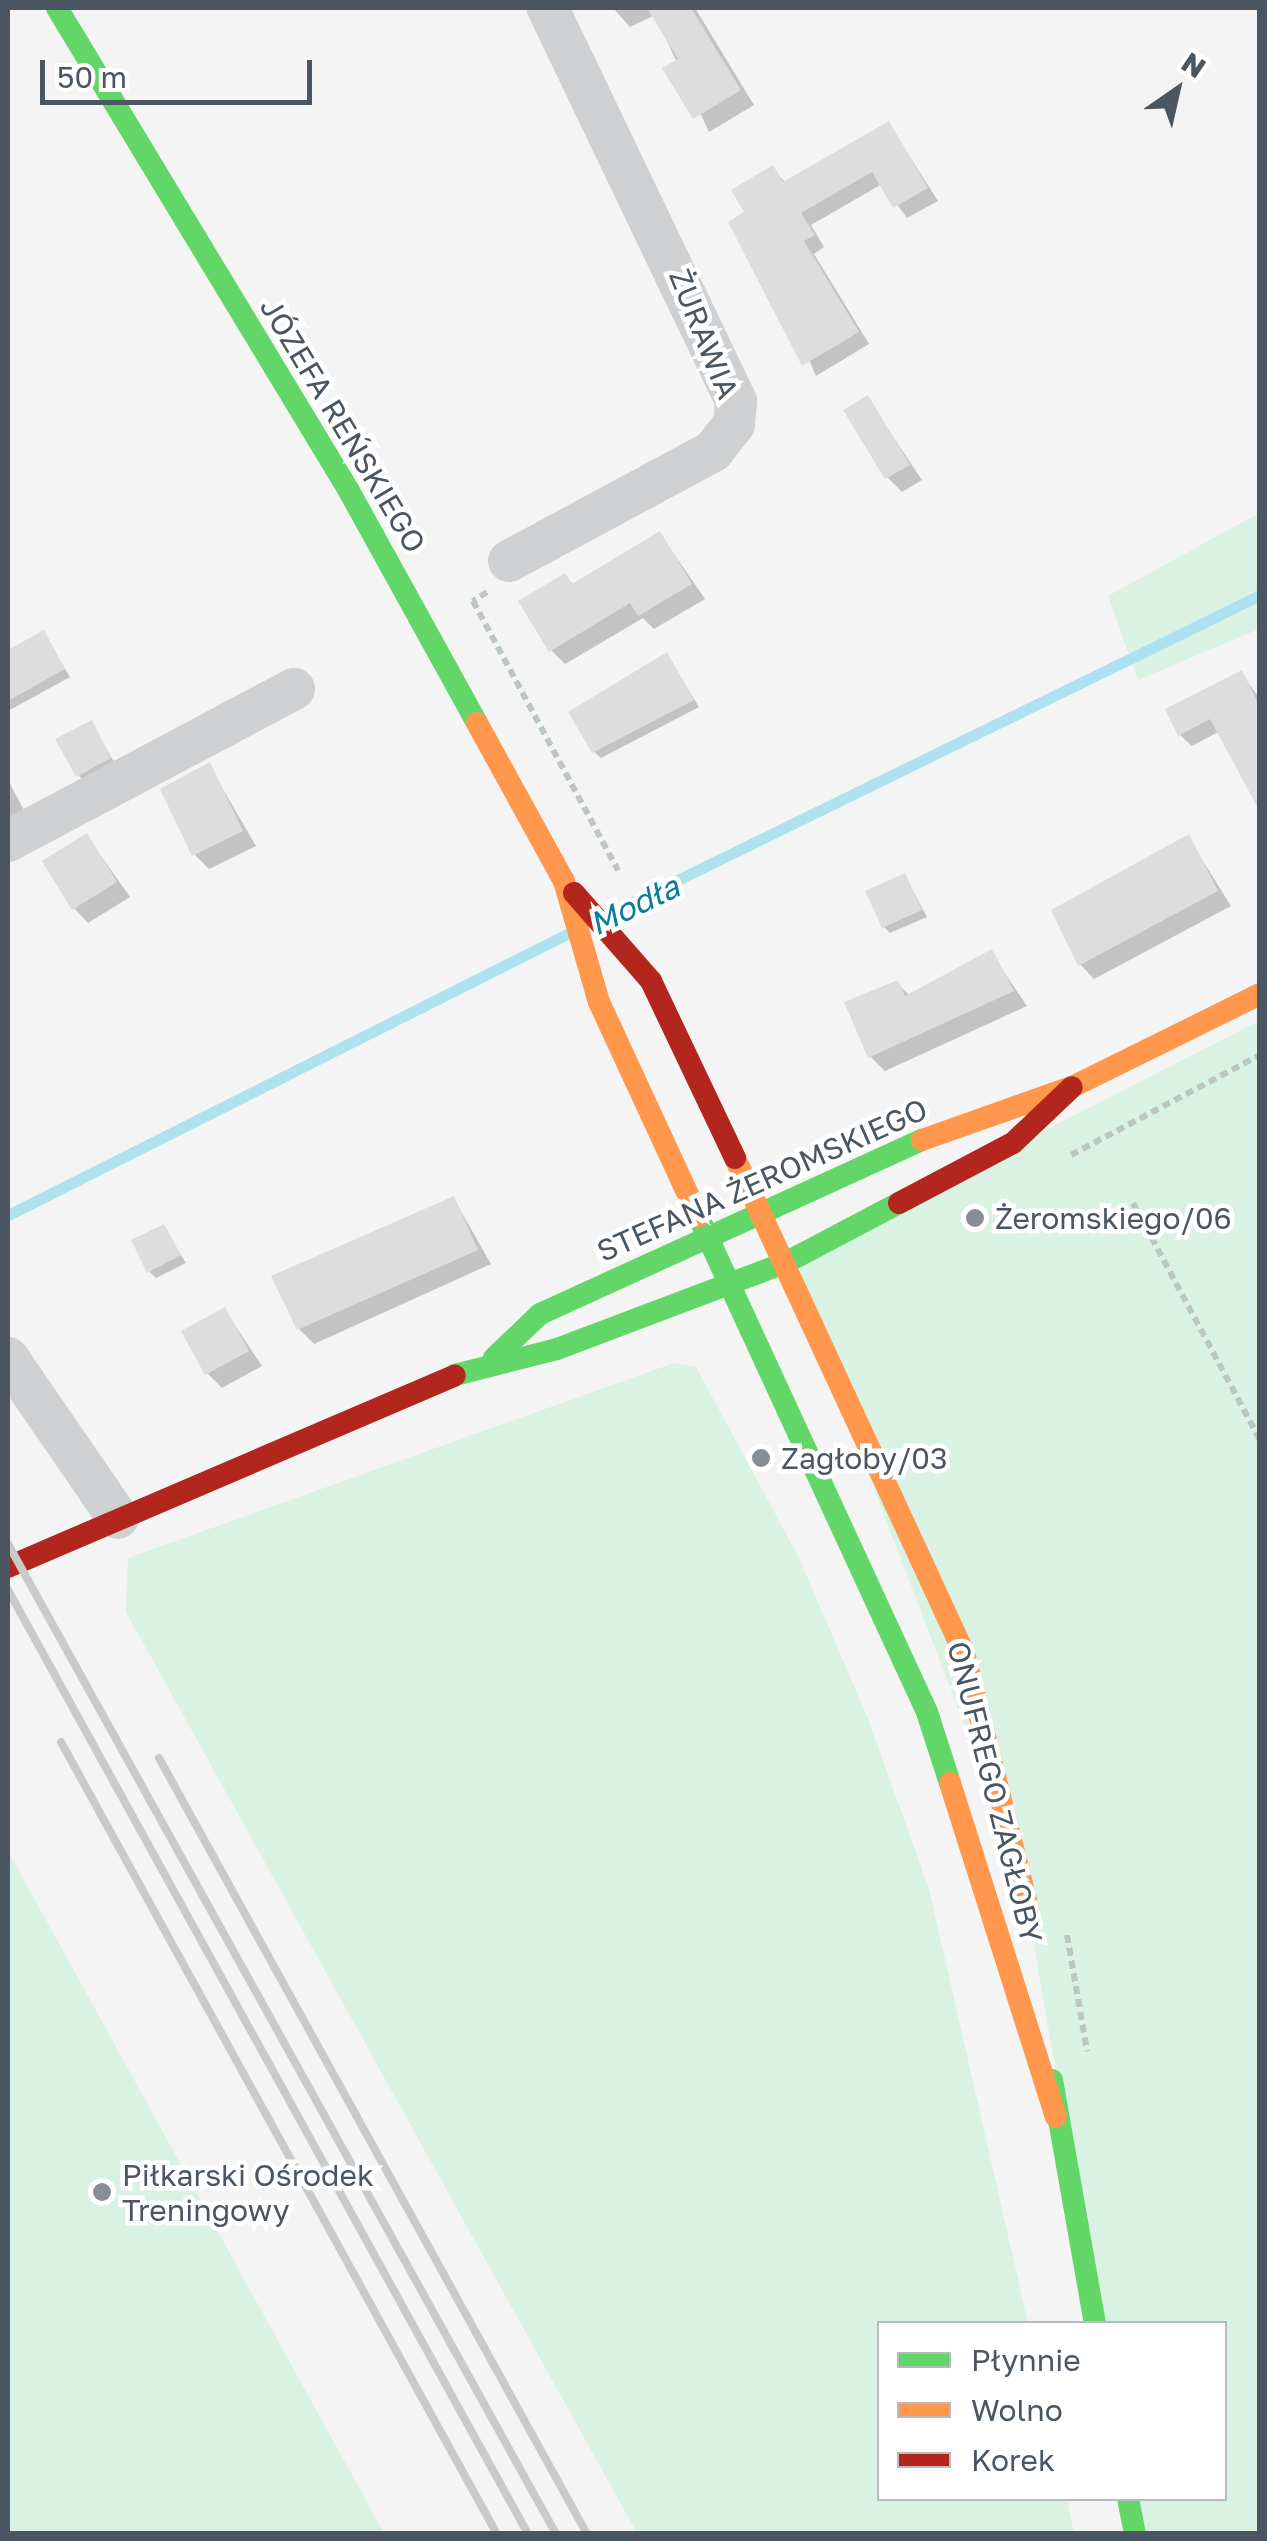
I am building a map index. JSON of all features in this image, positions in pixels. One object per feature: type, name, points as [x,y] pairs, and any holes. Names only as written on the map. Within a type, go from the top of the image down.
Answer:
[{"type":"main road","name":"JÓZEFA REŃSKIEGO","points":[[57,8],[349,491],[564,881],[651,981],[787,1262]]},
{"type":"main road","name":"JÓZEFA REŃSKIEGO","points":[[564,881],[598,1002],[734,1284]]},
{"type":"main road","name":"STEFANA ŻEROMSKIEGO","points":[[494,1358],[540,1314],[765,1215],[993,1108],[1072,1087],[1260,994]]},
{"type":"main road","name":"STEFANA ŻEROMSKIEGO","points":[[8,1567],[494,1358],[557,1349],[787,1262],[1013,1143],[1072,1087]]},
{"type":"main road","name":"ONUFREGO ZAGŁOBY","points":[[787,1262],[964,1653],[1034,1940]]},
{"type":"main road","name":"ONUFREGO ZAGŁOBY","points":[[734,1284],[928,1712],[1056,2118]]},
{"type":"main road","name":"ONUFREGO ZAGŁOBY","points":[[1040,1974],[1056,2118],[1094,2321]]},
{"type":"main road","points":[[1129,2501],[1135,2534]]},
{"type":"street","name":"ŻURAWIA","points":[[510,561],[713,450],[734,424],[736,401],[548,8]]},
{"type":"street","points":[[8,841],[294,689]]},
{"type":"street","points":[[8,1358],[118,1518]]},
{"type":"path","points":[[510,561],[506,580],[473,601],[606,849]]},
{"type":"path","points":[[1132,1202],[1260,1440]]},
{"type":"green space","points":[[1259,513],[1259,629],[1138,680],[1108,596]]},
{"type":"green space","points":[[1259,1021],[1259,2533],[1135,2533],[1129,2501],[1227,2501],[1227,2321],[1099,2321],[1022,1875],[787,1262]]},
{"type":"green space","points":[[674,1363],[696,1367],[798,1556],[867,1716],[929,1889],[1028,2321],[877,2321],[877,2501],[1067,2501],[1074,2533],[637,2533],[126,1612],[128,1558]]},
{"type":"green space","name":"Piłkarski Ośrodek Treningowy","points":[[8,1851],[384,2533],[8,2533]]},
{"type":"building","points":[[647,8],[691,8],[741,90],[693,119],[662,68],[678,59]]},
{"type":"building","points":[[889,121],[928,188],[893,208],[872,172],[801,213],[815,235],[804,241],[859,332],[802,366],[728,222],[744,212],[731,190],[773,165],[783,182]]},
{"type":"building","points":[[868,395],[910,465],[885,479],[843,410]]},
{"type":"building","points":[[660,531],[692,584],[638,616],[630,603],[549,652],[518,601],[565,573],[572,584]]},
{"type":"building","points":[[44,630],[65,669],[8,701],[8,650]]},
{"type":"building","points":[[667,652],[694,700],[592,753],[568,712]]},
{"type":"building","points":[[1242,670],[1260,707],[1260,812],[1210,719],[1178,736],[1165,709]]},
{"type":"building","points":[[92,720],[111,758],[76,777],[55,739]]},
{"type":"building","points":[[210,762],[243,831],[192,856],[160,789]]},
{"type":"building","points":[[87,833],[117,882],[72,910],[42,861]]},
{"type":"building","points":[[1189,834],[1218,891],[1078,966],[1051,910]]},
{"type":"building","points":[[905,873],[922,910],[882,928],[865,891]]},
{"type":"building","points":[[992,949],[1014,991],[868,1058],[844,1002],[898,980],[905,996]]},
{"type":"building","points":[[454,1196],[478,1250],[297,1330],[271,1276]]},
{"type":"building","points":[[164,1224],[181,1255],[147,1273],[131,1240]]},
{"type":"building","points":[[225,1307],[249,1351],[205,1375],[181,1331]]},
{"type":"waterway","name":"Modła","points":[[610,913],[1260,595]]},
{"type":"waterway","name":"Modła","points":[[8,1215],[567,934]]},
{"type":"railway","points":[[8,1544],[556,2534]]},
{"type":"railway","points":[[8,1590],[528,2534]]},
{"type":"railway","points":[[61,1742],[497,2534]]},
{"type":"railway","points":[[159,1758],[587,2534]]},
{"type":"traffic: fast","points":[[57,8],[349,491],[477,723]]},
{"type":"traffic: fast","points":[[494,1358],[540,1314],[922,1140]]},
{"type":"traffic: fast","points":[[455,1375],[557,1349],[787,1262],[899,1203]]},
{"type":"traffic: fast","points":[[698,1216],[927,1712],[950,1783]]},
{"type":"traffic: fast","points":[[1052,2080],[1094,2321]]},
{"type":"traffic: fast","points":[[1129,2501],[1135,2534]]},
{"type":"traffic: slow","points":[[477,723],[564,881],[599,1002],[698,1216]]},
{"type":"traffic: slow","points":[[922,1140],[1072,1087],[1260,994]]},
{"type":"traffic: slow","points":[[735,1158],[964,1653],[1029,1911]]},
{"type":"traffic: slow","points":[[950,1783],[1056,2117]]},
{"type":"traffic: jam","points":[[574,893],[651,981],[735,1158]]},
{"type":"traffic: jam","points":[[899,1203],[1013,1143],[1072,1087]]},
{"type":"traffic: jam","points":[[8,1567],[455,1375]]},
{"type":"place","name":"Żeromskiego/06","points":[[975,1218]]},
{"type":"place","name":"Zagłoby/03","points":[[761,1458]]},
{"type":"place","name":"Piłkarski Ośrodek Treningowy","points":[[102,2192]]}]
